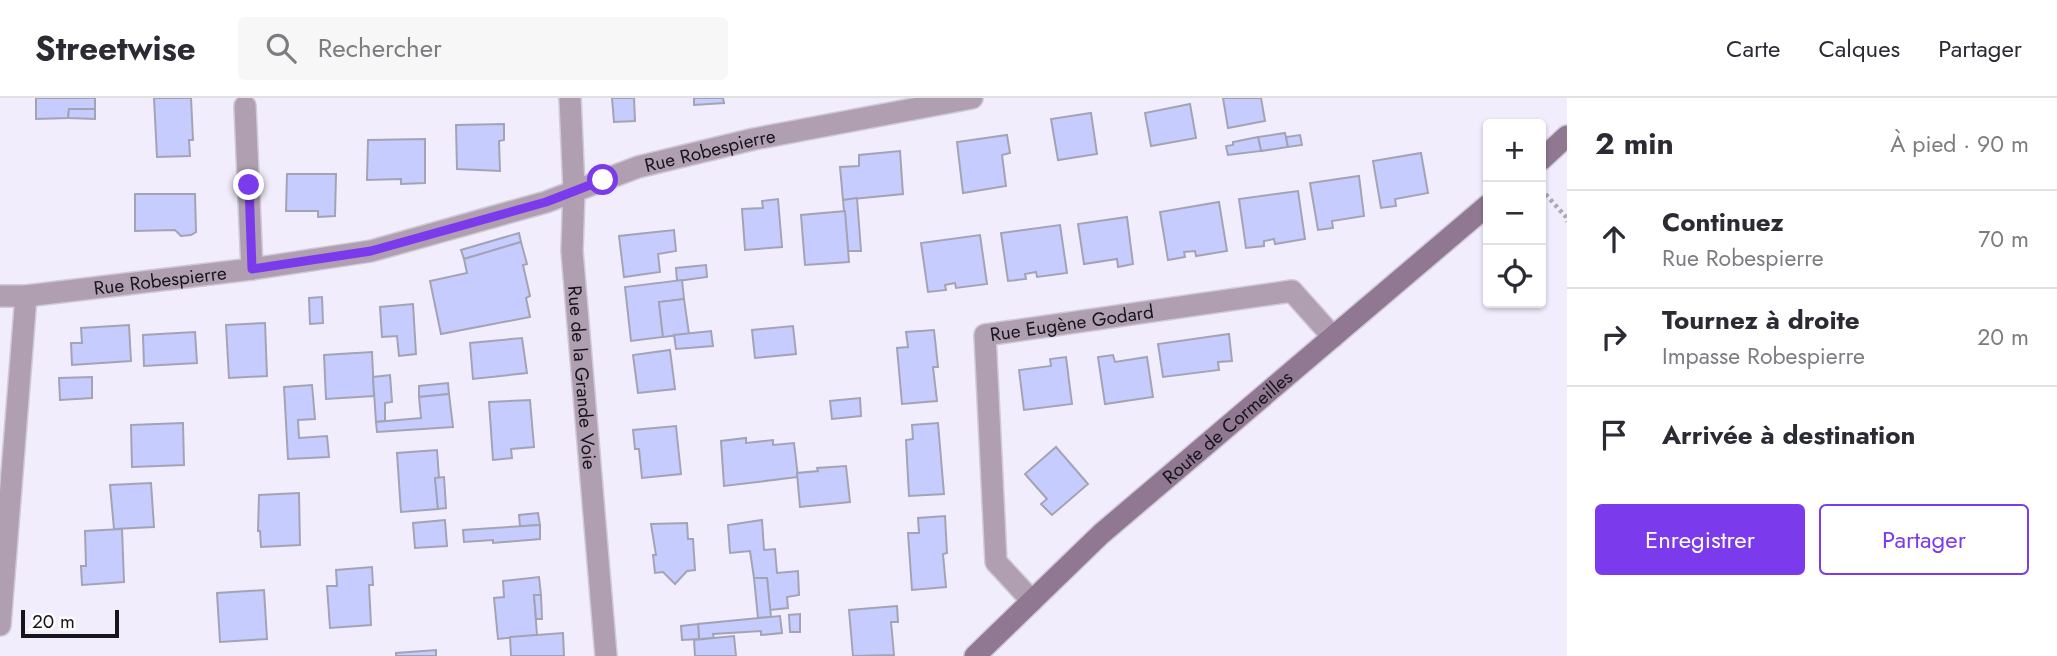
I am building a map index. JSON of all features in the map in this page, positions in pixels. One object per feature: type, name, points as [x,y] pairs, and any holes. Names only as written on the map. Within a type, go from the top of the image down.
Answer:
[{"type":"main road","points":[[1546,155],[1567,136]]},
{"type":"main road","name":"Route de Cormeilles","points":[[975,656],[1101,534],[1483,209]]},
{"type":"street","name":"Rue de la Grande Voie","points":[[570,98],[574,189],[572,251],[606,656]]},
{"type":"street","name":"Rue Robespierre","points":[[0,296],[26,296],[252,269],[371,251],[546,202],[574,189],[638,167],[754,139],[972,98]]},
{"type":"street","points":[[245,106],[252,269]]},
{"type":"street","name":"Rue Eugène Godard","points":[[1032,601],[996,562],[985,335],[1292,291],[1333,337]]},
{"type":"street","points":[[0,625],[26,296]]},
{"type":"path","points":[[1546,195],[1566,217],[1567,222]]},
{"type":"building","points":[[36,98],[95,98],[95,109],[69,109],[68,118],[36,119]]},
{"type":"building","points":[[154,98],[191,98],[193,140],[189,140],[190,156],[157,157]]},
{"type":"building","points":[[612,98],[634,98],[635,121],[614,122]]},
{"type":"building","points":[[694,98],[723,98],[724,103],[694,105]]},
{"type":"building","points":[[1223,98],[1261,98],[1265,121],[1228,128]]},
{"type":"building","points":[[1190,104],[1196,138],[1151,146],[1145,113]]},
{"type":"building","points":[[69,109],[95,109],[95,119],[68,118]]},
{"type":"building","points":[[1091,113],[1097,154],[1058,160],[1051,119]]},
{"type":"building","points":[[504,124],[504,140],[499,141],[500,171],[457,169],[456,125]]},
{"type":"building","points":[[1285,133],[1288,147],[1261,151],[1258,137]]},
{"type":"building","points":[[1007,135],[1010,153],[1002,155],[1006,186],[963,193],[957,142]]},
{"type":"building","points":[[1300,135],[1302,145],[1288,147],[1286,137]]},
{"type":"building","points":[[1258,137],[1261,151],[1228,155],[1226,146]]},
{"type":"building","points":[[425,139],[425,183],[401,184],[401,179],[367,180],[368,140]]},
{"type":"building","points":[[900,151],[903,194],[843,200],[840,167],[859,166],[859,155]]},
{"type":"building","points":[[1421,153],[1428,193],[1395,199],[1396,206],[1381,208],[1373,161]]},
{"type":"building","points":[[287,174],[336,174],[335,216],[318,217],[318,211],[286,211]]},
{"type":"building","points":[[1359,176],[1364,216],[1332,221],[1333,228],[1318,230],[1310,183]]},
{"type":"building","points":[[1298,191],[1305,239],[1275,244],[1274,239],[1264,241],[1264,246],[1246,248],[1239,199]]},
{"type":"building","points":[[135,194],[195,194],[196,232],[181,236],[175,230],[135,231]]},
{"type":"building","points":[[857,198],[861,251],[848,251],[843,200]]},
{"type":"building","points":[[778,199],[782,247],[745,250],[742,209],[763,208],[762,201]]},
{"type":"building","points":[[1219,202],[1227,251],[1196,256],[1195,251],[1184,252],[1185,257],[1168,260],[1160,212]]},
{"type":"building","points":[[845,211],[849,262],[805,265],[801,215]]},
{"type":"building","points":[[1127,217],[1133,264],[1118,267],[1117,259],[1084,264],[1078,224]]},
{"type":"building","points":[[1060,225],[1067,273],[1037,277],[1036,272],[1025,274],[1026,279],[1008,281],[1001,233]]},
{"type":"building","points":[[674,230],[676,251],[658,254],[660,272],[624,277],[619,236]]},
{"type":"building","points":[[519,233],[521,242],[464,259],[461,250]]},
{"type":"building","points":[[980,235],[987,284],[956,288],[955,283],[945,285],[946,290],[928,292],[921,243]]},
{"type":"building","points":[[521,242],[527,264],[523,265],[530,296],[526,298],[530,317],[441,334],[430,281],[467,273],[464,259]]},
{"type":"building","points":[[706,265],[707,277],[677,281],[676,268]]},
{"type":"building","points":[[682,280],[684,299],[659,302],[663,337],[631,341],[625,287]]},
{"type":"building","points":[[322,297],[323,323],[310,324],[309,298]]},
{"type":"building","points":[[684,299],[689,334],[663,337],[659,302]]},
{"type":"building","points":[[413,304],[416,354],[399,356],[397,336],[382,337],[380,307]]},
{"type":"building","points":[[265,323],[267,376],[229,378],[226,325]]},
{"type":"building","points":[[129,325],[131,361],[72,365],[71,343],[82,343],[81,328]]},
{"type":"building","points":[[793,326],[796,354],[755,358],[752,330]]},
{"type":"building","points":[[934,330],[938,367],[933,367],[937,401],[902,404],[897,348],[908,347],[906,332]]},
{"type":"building","points":[[711,331],[713,346],[676,349],[674,335]]},
{"type":"building","points":[[195,332],[197,363],[144,366],[143,335]]},
{"type":"building","points":[[1229,334],[1232,361],[1218,362],[1219,370],[1163,377],[1158,344]]},
{"type":"building","points":[[522,338],[527,373],[473,379],[470,343]]},
{"type":"building","points":[[670,350],[675,389],[638,393],[633,355]]},
{"type":"building","points":[[372,352],[374,396],[326,399],[324,355]]},
{"type":"building","points":[[1113,355],[1115,362],[1147,357],[1153,397],[1105,404],[1098,357]]},
{"type":"building","points":[[1066,357],[1072,404],[1024,410],[1019,370],[1051,366],[1050,359]]},
{"type":"building","points":[[390,375],[392,402],[385,403],[385,421],[376,422],[373,377]]},
{"type":"building","points":[[92,377],[92,398],[60,400],[59,378]]},
{"type":"building","points":[[448,383],[449,394],[419,397],[419,386]]},
{"type":"building","points":[[312,385],[315,419],[298,420],[299,438],[327,436],[329,457],[288,459],[284,387]]},
{"type":"building","points":[[449,394],[453,427],[377,432],[376,422],[421,418],[419,397]]},
{"type":"building","points":[[860,398],[861,416],[832,419],[830,401]]},
{"type":"building","points":[[530,400],[534,447],[511,449],[512,458],[493,460],[489,402]]},
{"type":"building","points":[[183,423],[184,465],[132,467],[131,425]]},
{"type":"building","points":[[938,423],[944,494],[909,496],[906,440],[913,439],[912,425]]},
{"type":"building","points":[[676,426],[681,474],[642,478],[639,449],[635,449],[633,430]]},
{"type":"building","points":[[746,438],[746,443],[773,440],[773,445],[794,443],[798,477],[724,486],[721,441]]},
{"type":"building","points":[[1056,447],[1088,484],[1052,515],[1041,504],[1047,499],[1025,474]]},
{"type":"building","points":[[437,450],[439,478],[435,478],[438,509],[401,512],[397,453]]},
{"type":"building","points":[[846,466],[850,502],[800,507],[797,473],[818,471],[817,468]]},
{"type":"building","points":[[444,477],[446,508],[438,509],[435,478]]},
{"type":"building","points":[[151,483],[154,527],[114,529],[110,485]]},
{"type":"building","points":[[299,493],[300,545],[261,547],[258,531],[259,495]]},
{"type":"building","points":[[538,513],[540,525],[520,526],[519,515]]},
{"type":"building","points":[[945,516],[947,553],[943,554],[946,587],[912,590],[908,533],[919,533],[918,518]]},
{"type":"building","points":[[445,520],[447,546],[415,548],[413,523]]},
{"type":"building","points":[[762,520],[764,550],[775,549],[777,573],[798,571],[799,595],[787,597],[788,608],[770,610],[767,578],[754,578],[750,551],[730,553],[728,525]]},
{"type":"building","points":[[687,523],[688,539],[693,539],[695,570],[687,571],[675,584],[663,572],[655,573],[653,555],[656,555],[651,524]]},
{"type":"building","points":[[540,525],[540,539],[493,543],[493,540],[464,542],[463,530]]},
{"type":"building","points":[[122,529],[124,582],[82,585],[81,566],[86,566],[85,531]]},
{"type":"building","points":[[372,567],[373,585],[369,585],[371,625],[330,628],[327,586],[337,586],[336,570]]},
{"type":"building","points":[[539,577],[541,595],[534,595],[537,635],[498,639],[494,598],[504,597],[503,581]]},
{"type":"building","points":[[754,578],[767,578],[771,617],[758,618]]},
{"type":"building","points":[[264,590],[267,639],[220,642],[217,593]]},
{"type":"building","points":[[534,595],[541,595],[542,619],[536,619]]},
{"type":"building","points":[[897,606],[898,622],[891,622],[894,655],[853,656],[849,610]]},
{"type":"building","points":[[800,614],[800,632],[790,632],[789,615]]},
{"type":"building","points":[[780,616],[782,633],[761,635],[761,631],[713,634],[714,638],[699,639],[698,624]]},
{"type":"building","points":[[698,624],[699,639],[682,640],[681,626]]},
{"type":"building","points":[[563,633],[564,656],[511,656],[510,637]]},
{"type":"building","points":[[734,636],[736,656],[695,656],[694,640]]},
{"type":"building","points":[[436,650],[436,656],[396,656],[396,653]]},
{"type":"route","points":[[249,185],[252,269],[371,251],[546,202],[603,180]]}]
